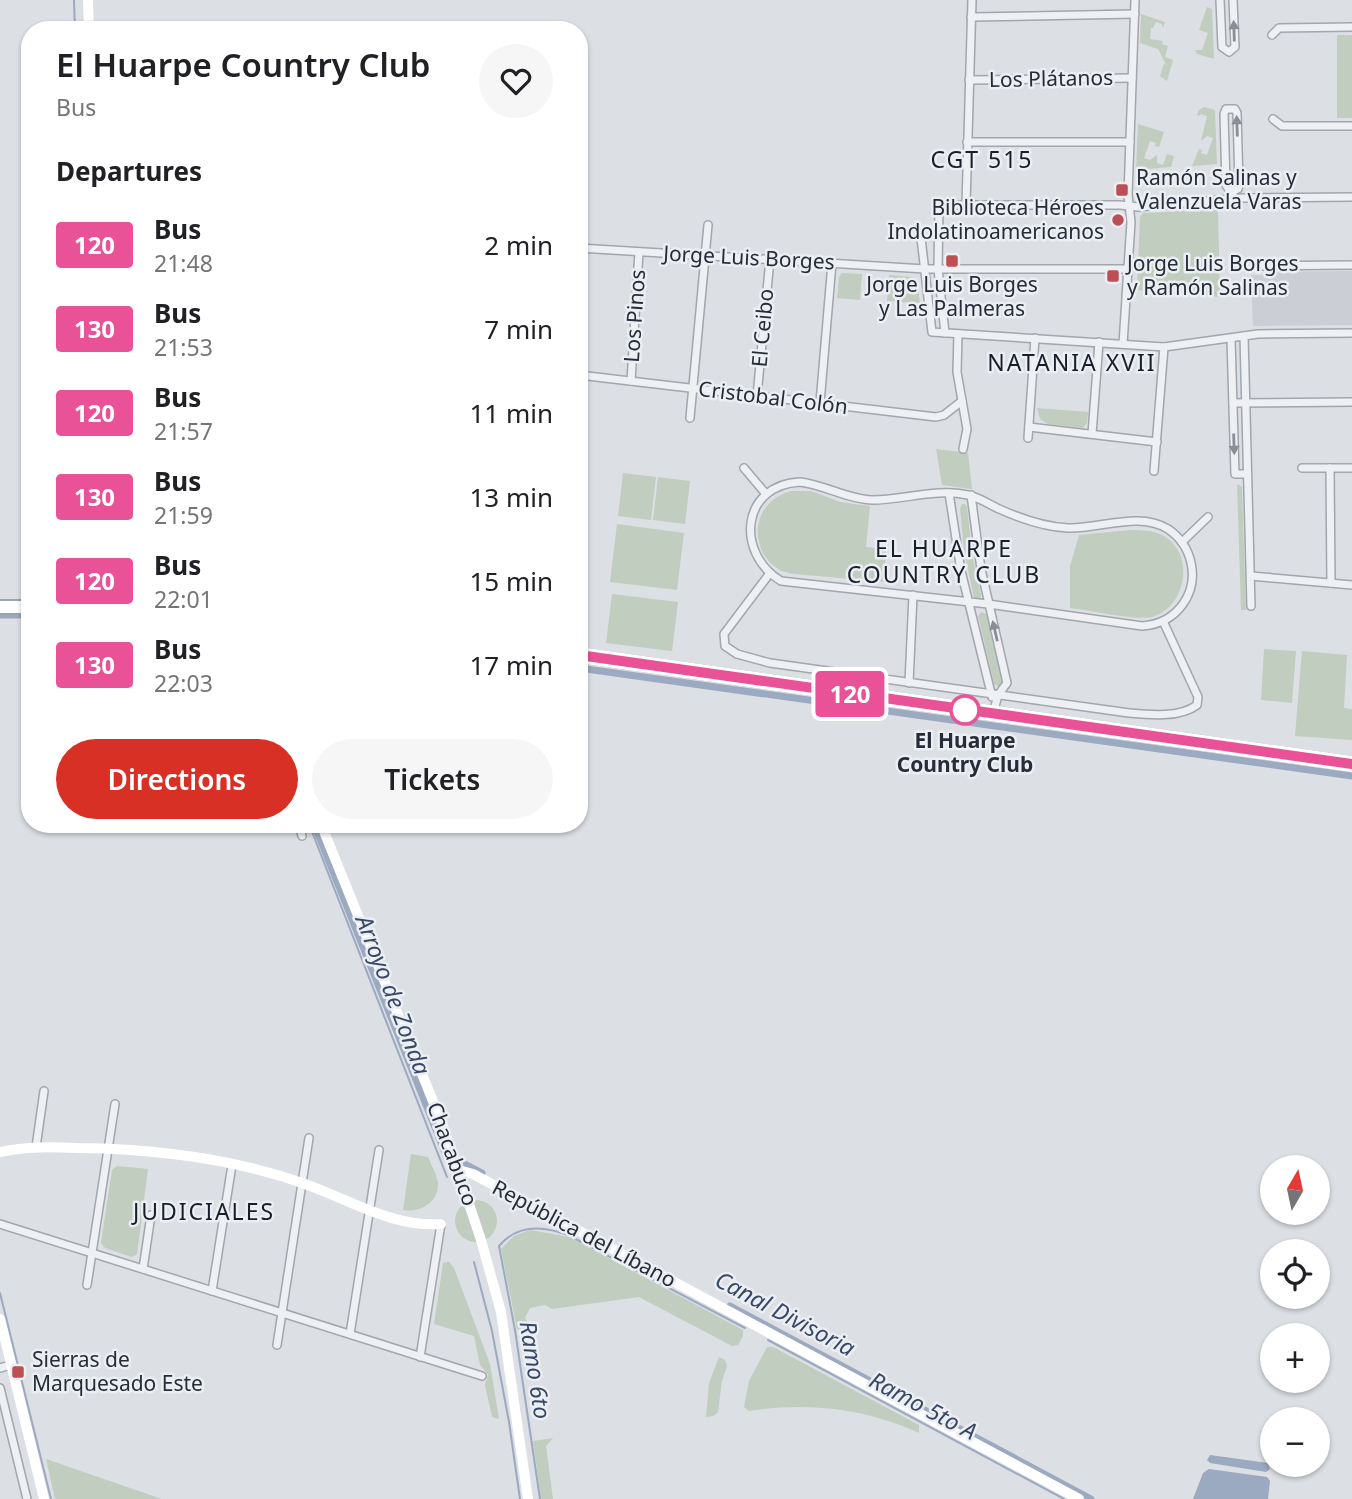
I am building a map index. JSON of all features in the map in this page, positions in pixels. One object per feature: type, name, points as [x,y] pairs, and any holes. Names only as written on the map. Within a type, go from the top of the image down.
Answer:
[{"type":"main road","points":[[0,607],[21,607]]},
{"type":"main road","points":[[588,656],[994,710],[1352,764]]},
{"type":"street","points":[[88,0],[89,21]]},
{"type":"street","points":[[966,205],[972,0]]},
{"type":"street","points":[[1124,344],[1132,222],[1130,142],[1135,0]]},
{"type":"street","points":[[1220,0],[1222,47],[1229,52],[1235,47],[1233,0]]},
{"type":"street","points":[[971,17],[1135,14]]},
{"type":"street","points":[[1272,35],[1279,28],[1352,27]]},
{"type":"street","name":"Los Plátanos","points":[[969,80],[1132,78]]},
{"type":"street","points":[[1230,108],[1237,113],[1239,184],[1233,195],[1227,187],[1226,173],[1224,114],[1230,108]]},
{"type":"street","points":[[1273,119],[1282,126],[1352,125]]},
{"type":"street","points":[[967,142],[1130,142]]},
{"type":"street","points":[[944,333],[938,269],[939,205],[1130,206],[1233,195],[1352,197]]},
{"type":"street","points":[[690,418],[708,225]]},
{"type":"street","points":[[922,239],[932,332],[1164,347],[1258,334],[1352,333]]},
{"type":"street","name":"Jorge Luis Borges","points":[[588,249],[925,269],[1128,269]]},
{"type":"street","name":"Los Pinos","points":[[631,381],[639,252]]},
{"type":"street","name":"El Ceibo","points":[[757,396],[770,260]]},
{"type":"street","points":[[820,403],[832,263]]},
{"type":"street","points":[[1256,266],[1352,265]]},
{"type":"street","points":[[958,334],[957,372],[967,429],[963,449]]},
{"type":"street","points":[[1244,336],[1251,606]]},
{"type":"street","points":[[1028,438],[1035,338]]},
{"type":"street","points":[[1231,338],[1235,474],[1247,474]]},
{"type":"street","points":[[1092,434],[1099,342]]},
{"type":"street","points":[[1154,471],[1164,347]]},
{"type":"street","name":"Cristobal Colón","points":[[588,376],[939,417],[962,401]]},
{"type":"street","points":[[1233,402],[1352,402]]},
{"type":"street","points":[[1029,427],[1157,442]]},
{"type":"street","points":[[744,468],[766,494]]},
{"type":"street","points":[[1302,468],[1352,468]]},
{"type":"street","points":[[1330,468],[1331,583]]},
{"type":"street","points":[[784,484],[816,484],[848,497],[872,500],[949,493],[971,495],[1008,513],[1035,522],[1069,528],[1140,521],[1160,525],[1182,542],[1190,557],[1190,590],[1180,608],[1163,621],[1150,625],[1134,625],[913,595],[792,584],[781,581],[770,573],[757,558],[750,536],[752,515],[766,494],[784,484]]},
{"type":"street","points":[[949,493],[961,571],[995,694],[994,710]]},
{"type":"street","points":[[971,495],[979,562],[1007,683],[995,694]]},
{"type":"street","points":[[1182,542],[1208,517]]},
{"type":"street","points":[[770,573],[724,634],[725,646],[729,650],[770,663],[1142,714],[1168,714],[1198,705],[1198,697],[1163,621]]},
{"type":"street","points":[[1251,576],[1352,585]]},
{"type":"street","points":[[909,683],[913,595]]},
{"type":"street","name":"Chacabuco","points":[[325,833],[459,1170],[494,1283],[501,1312],[528,1499]]},
{"type":"street","points":[[36,1147],[44,1091]]},
{"type":"street","points":[[87,1285],[115,1104]]},
{"type":"street","points":[[277,1345],[309,1138]]},
{"type":"street","points":[[0,1152],[36,1147],[152,1151],[232,1165],[302,1183],[411,1224],[441,1224],[421,1357]]},
{"type":"street","points":[[350,1334],[379,1150]]},
{"type":"street","points":[[212,1291],[232,1165]]},
{"type":"street","name":"República del Líbano","points":[[459,1170],[473,1174],[1075,1498]]},
{"type":"street","points":[[143,1269],[151,1215]]},
{"type":"street","points":[[0,1224],[482,1376]]},
{"type":"street","points":[[0,1319],[6,1366],[44,1499]]},
{"type":"street","points":[[0,1388],[27,1499]]},
{"type":"street","points":[[0,1437],[12,1435]]},
{"type":"shaded area","points":[[1352,271],[1352,325],[1253,326],[1251,275],[1268,275],[1273,272]]},
{"type":"green space","points":[[1207,7],[1212,9],[1214,59],[1197,54],[1195,50],[1202,50],[1208,33],[1199,30]]},
{"type":"green space","points":[[1141,14],[1165,22],[1163,28],[1162,24],[1156,22],[1151,28],[1150,39],[1163,41],[1162,44],[1168,46],[1165,57],[1173,60],[1167,81],[1160,76],[1164,63],[1167,66],[1158,49],[1140,43]]},
{"type":"green space","points":[[1337,35],[1352,35],[1352,118],[1337,118]]},
{"type":"green space","points":[[1204,107],[1215,110],[1217,164],[1192,166],[1199,149],[1207,155],[1213,138],[1207,136],[1201,141],[1207,116],[1197,115]]},
{"type":"green space","points":[[1138,124],[1164,132],[1159,147],[1150,141],[1144,158],[1150,160],[1157,155],[1157,163],[1163,165],[1167,154],[1174,156],[1171,167],[1136,170]]},
{"type":"green space","points":[[1218,209],[1220,297],[1137,290],[1140,217],[1143,213]]},
{"type":"green space","points":[[842,273],[862,274],[860,300],[837,298],[839,277]]},
{"type":"green space","points":[[889,275],[913,277],[917,280],[920,303],[887,301]]},
{"type":"green space","points":[[1037,408],[1088,412],[1087,423],[1083,428],[1048,424],[1040,419]]},
{"type":"green space","points":[[936,449],[968,453],[972,489],[942,485]]},
{"type":"green space","points":[[623,473],[656,477],[651,520],[618,516]]},
{"type":"green space","points":[[658,477],[690,481],[685,524],[653,520]]},
{"type":"green space","points":[[1237,484],[1242,487],[1246,610],[1241,610]]},
{"type":"green space","points":[[792,491],[811,491],[840,502],[870,506],[866,547],[886,549],[884,582],[793,574],[771,563],[759,542],[760,518],[773,500]]},
{"type":"green space","points":[[962,504],[965,504],[980,600],[974,598],[964,550],[960,509]]},
{"type":"green space","points":[[617,524],[684,533],[677,590],[610,582]]},
{"type":"green space","points":[[1130,530],[1158,533],[1176,547],[1183,569],[1179,593],[1172,604],[1163,612],[1145,618],[1070,608],[1070,566],[1079,535]]},
{"type":"green space","points":[[612,594],[678,602],[672,651],[606,643]]},
{"type":"green space","points":[[981,612],[986,614],[1003,682],[999,687],[994,684],[978,616]]},
{"type":"green space","points":[[1264,649],[1296,651],[1292,703],[1261,700]]},
{"type":"green space","points":[[1302,651],[1347,655],[1344,708],[1352,709],[1352,740],[1295,736]]},
{"type":"green space","points":[[411,1154],[428,1157],[438,1183],[432,1201],[409,1211],[403,1210]]},
{"type":"green space","points":[[117,1166],[148,1169],[137,1254],[132,1257],[105,1248],[101,1243],[112,1170]]},
{"type":"green space","points":[[476,1200],[491,1206],[497,1221],[491,1236],[476,1242],[461,1236],[455,1221],[461,1206]]},
{"type":"green space","points":[[530,1230],[569,1237],[743,1330],[743,1336],[738,1345],[732,1346],[639,1297],[552,1309],[545,1305],[530,1308],[525,1318],[530,1327],[517,1329],[501,1249],[514,1236]]},
{"type":"green space","points":[[449,1262],[454,1268],[490,1364],[499,1419],[492,1417],[485,1385],[488,1375],[480,1365],[474,1336],[434,1324],[443,1263]]},
{"type":"green space","points":[[767,1347],[773,1347],[919,1425],[919,1433],[878,1418],[836,1409],[792,1407],[749,1411],[744,1407],[749,1381]]},
{"type":"green space","points":[[719,1357],[725,1360],[727,1366],[718,1412],[706,1417],[709,1383]]},
{"type":"green space","points":[[553,1438],[546,1446],[553,1499],[541,1499],[533,1441]]},
{"type":"green space","points":[[46,1459],[162,1499],[55,1499]]},
{"type":"water","points":[[1210,1455],[1260,1462],[1260,1471],[1210,1463],[1207,1460]]},
{"type":"water","points":[[1209,1469],[1267,1477],[1270,1481],[1268,1499],[1193,1499],[1203,1473]]},
{"type":"waterway","name":"Arroyo de Zonda","points":[[74,0],[75,21]]},
{"type":"waterway","points":[[0,615],[21,615]]},
{"type":"waterway","points":[[588,669],[1352,776]]},
{"type":"waterway","name":"Arroyo de Zonda","points":[[313,833],[447,1177]]},
{"type":"waterway","name":"Canal Divisoria","points":[[318,833],[448,1160]]},
{"type":"waterway","name":"Canal Divisoria","points":[[461,1162],[482,1173]]},
{"type":"waterway","name":"Ramo 5to A","points":[[540,1499],[515,1330],[499,1246],[506,1239],[515,1233],[532,1229],[551,1230],[570,1236],[745,1328]]},
{"type":"waterway","name":"Arroyo de Zonda","points":[[474,1262],[492,1331],[520,1499]]},
{"type":"waterway","points":[[0,1293],[51,1499]]},
{"type":"waterway","name":"Canal Divisoria","points":[[730,1306],[1091,1499]]},
{"type":"waterway","name":"Ramo 5to A","points":[[768,1340],[1064,1499]]},
{"type":"bus line","name":"120","points":[[588,656],[1352,764]]},
{"type":"place","name":"Ramón Salinas y Valenzuela Varas","points":[[1122,190]]},
{"type":"place","name":"Biblioteca Héroes Indolatinoamericanos","points":[[1118,220]]},
{"type":"place","name":"Jorge Luis Borges y Las Palmeras","points":[[952,261]]},
{"type":"place","name":"Jorge Luis Borges y Ramón Salinas","points":[[1113,276]]},
{"type":"place","name":"El Huarpe Country Club","points":[[965,710]]},
{"type":"place","name":"Sierras de Marquesado Este","points":[[18,1372]]},
{"type":"district","name":"CGT 515","points":[[982,160]]},
{"type":"district","name":"NATANIA XVII","points":[[1072,363]]},
{"type":"district","name":"EL HUARPE COUNTRY CLUB","points":[[944,562]]},
{"type":"district","name":"JUDICIALES","points":[[204,1212]]},
{"type":"water label","name":"Ramo 6to","points":[[535,1370]]}]
